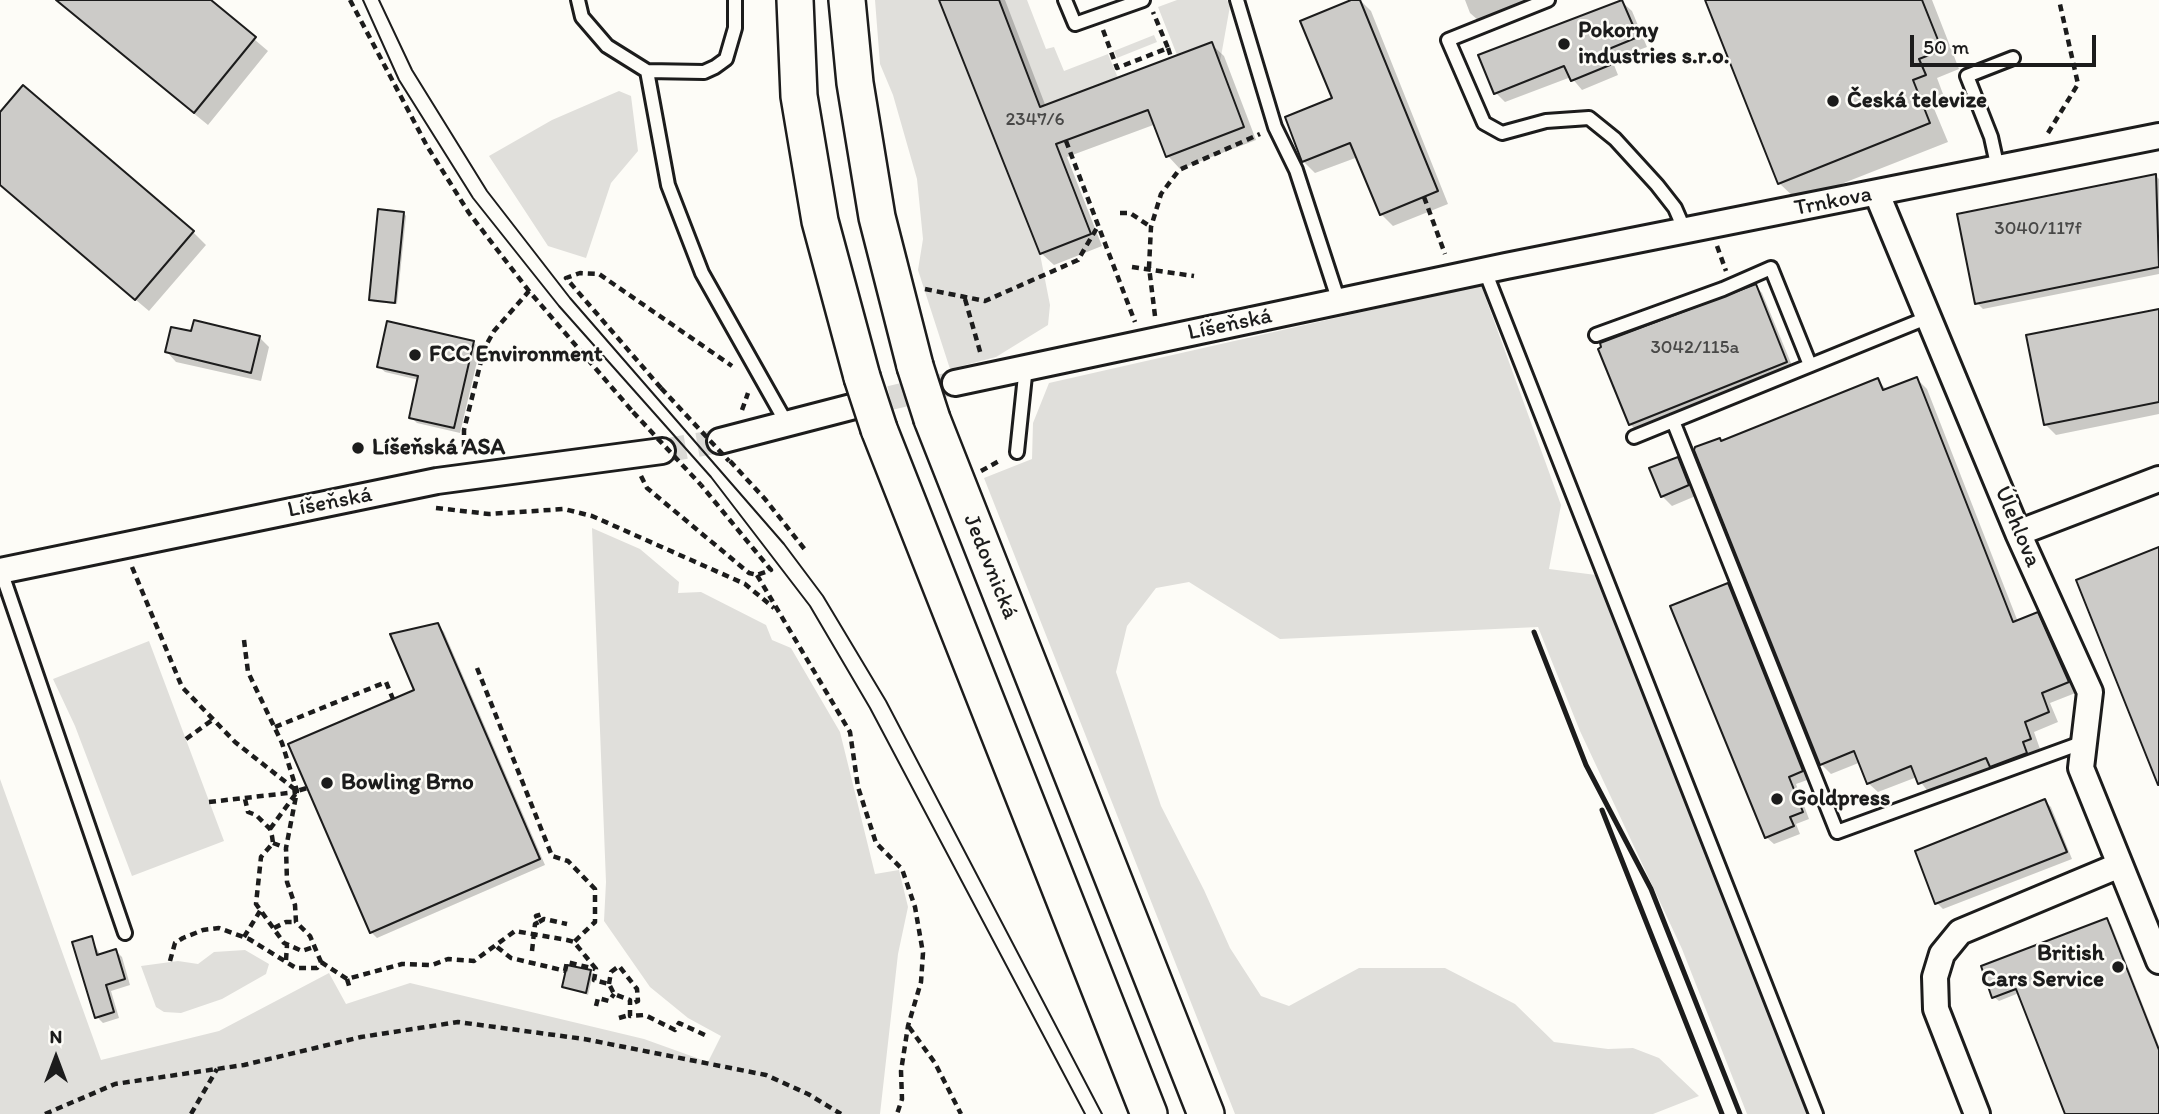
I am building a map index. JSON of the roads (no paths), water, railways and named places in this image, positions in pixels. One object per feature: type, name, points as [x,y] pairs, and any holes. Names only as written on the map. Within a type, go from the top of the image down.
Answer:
[{"type":"main road","points":[[795,0],[799,96],[820,221],[865,404],[1149,1114]]},
{"type":"main road","name":"Jedovnická","points":[[846,0],[855,83],[877,217],[915,366],[932,419],[1206,1114]]},
{"type":"street","name":"Trnkova","points":[[1495,268],[2159,136]]},
{"type":"street","name":"Úlehlova","points":[[1877,194],[2018,533],[2090,692],[2081,768],[2159,961]]},
{"type":"street","name":"Líšeňská","points":[[955,383],[1495,268]]},
{"type":"street","points":[[724,451],[788,424],[865,404]]},
{"type":"street","name":"Líšeňská","points":[[0,571],[421,485],[650,454]]},
{"type":"street","points":[[2018,533],[2159,480]]},
{"type":"street","points":[[1977,1114],[1936,1009],[1935,977],[1942,954],[1960,932],[2120,865]]},
{"type":"lane","points":[[578,0],[582,17],[607,46],[647,71],[704,72],[726,59],[735,28],[735,0]]},
{"type":"lane","points":[[1065,0],[1075,24],[1097,16],[1147,5]]},
{"type":"lane","points":[[1237,0],[1275,127],[1296,170],[1339,302]]},
{"type":"lane","points":[[1548,0],[1448,40],[1484,123],[1502,133],[1546,121],[1589,118],[1615,139],[1657,185],[1675,208],[1685,231]]},
{"type":"lane","points":[[1998,169],[1991,137],[1967,76],[2013,58]]},
{"type":"lane","points":[[647,71],[668,185],[702,273],[788,424]]},
{"type":"lane","points":[[1495,268],[1816,1114]]},
{"type":"lane","points":[[1596,335],[1723,289],[1771,268],[1810,365]]},
{"type":"lane","points":[[1634,437],[1929,317]]},
{"type":"lane","points":[[1017,452],[1026,366]]},
{"type":"lane","points":[[1673,421],[1838,832],[2084,742]]},
{"type":"lane","points":[[0,571],[125,933]]},
{"type":"tunnel","points":[[855,406],[955,383]]},
{"type":"tunnel","points":[[662,451],[720,441]]},
{"type":"tram line","points":[[363,0],[399,80],[473,198],[559,306],[711,477],[810,606],[870,708],[1085,1114]]},
{"type":"tram line","points":[[379,0],[412,70],[487,191],[570,298],[784,544],[823,596],[886,701],[1102,1114]]},
{"type":"railway","points":[[1534,632],[1586,765],[1651,889],[1740,1114]]},
{"type":"railway","points":[[1602,810],[1722,1114]]},
{"type":"place","name":"Pokorny industries s.r.o.","points":[[1564,44]]},
{"type":"place","name":"Česká televize","points":[[1833,101]]},
{"type":"place","name":"FCC Environment","points":[[415,355]]},
{"type":"place","name":"Líšeňská ASA","points":[[358,448]]},
{"type":"place","name":"Bowling Brno","points":[[327,783]]},
{"type":"place","name":"Goldpress","points":[[1777,799]]},
{"type":"place","name":"British Cars Service","points":[[2118,967]]}]
